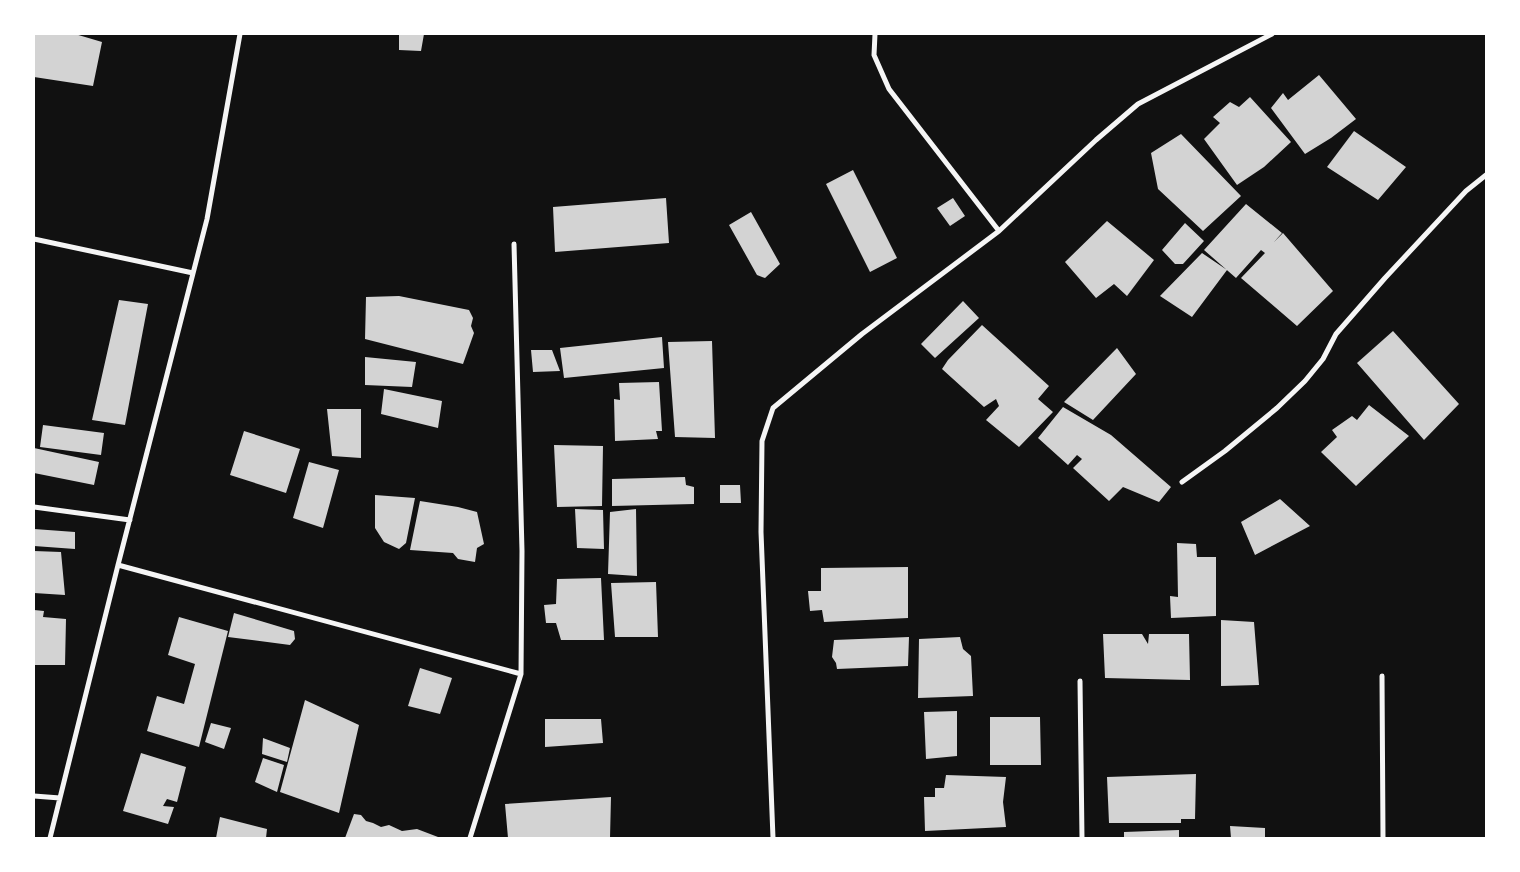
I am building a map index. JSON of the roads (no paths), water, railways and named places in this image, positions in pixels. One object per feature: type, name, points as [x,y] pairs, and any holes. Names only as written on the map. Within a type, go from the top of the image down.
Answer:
[{"type":"street","points":[[50,838],[207,219],[240,34]]},
{"type":"street","points":[[875,34],[874,55],[889,89],[999,231]]},
{"type":"street","points":[[773,838],[761,532],[762,441],[773,408],[862,334],[999,231],[1096,140],[1138,104],[1272,34]]},
{"type":"street","points":[[1182,482],[1277,408],[1305,381],[1323,359],[1336,334],[1385,278],[1466,191],[1486,175]]},
{"type":"street","points":[[34,239],[193,273]]},
{"type":"street","points":[[470,838],[520,674],[522,551],[514,244]]},
{"type":"street","points":[[34,507],[130,520]]},
{"type":"street","points":[[118,565],[520,674]]},
{"type":"street","points":[[1382,676],[1383,838]]},
{"type":"street","points":[[1080,681],[1082,838]]},
{"type":"street","points":[[34,796],[60,798]]}]
